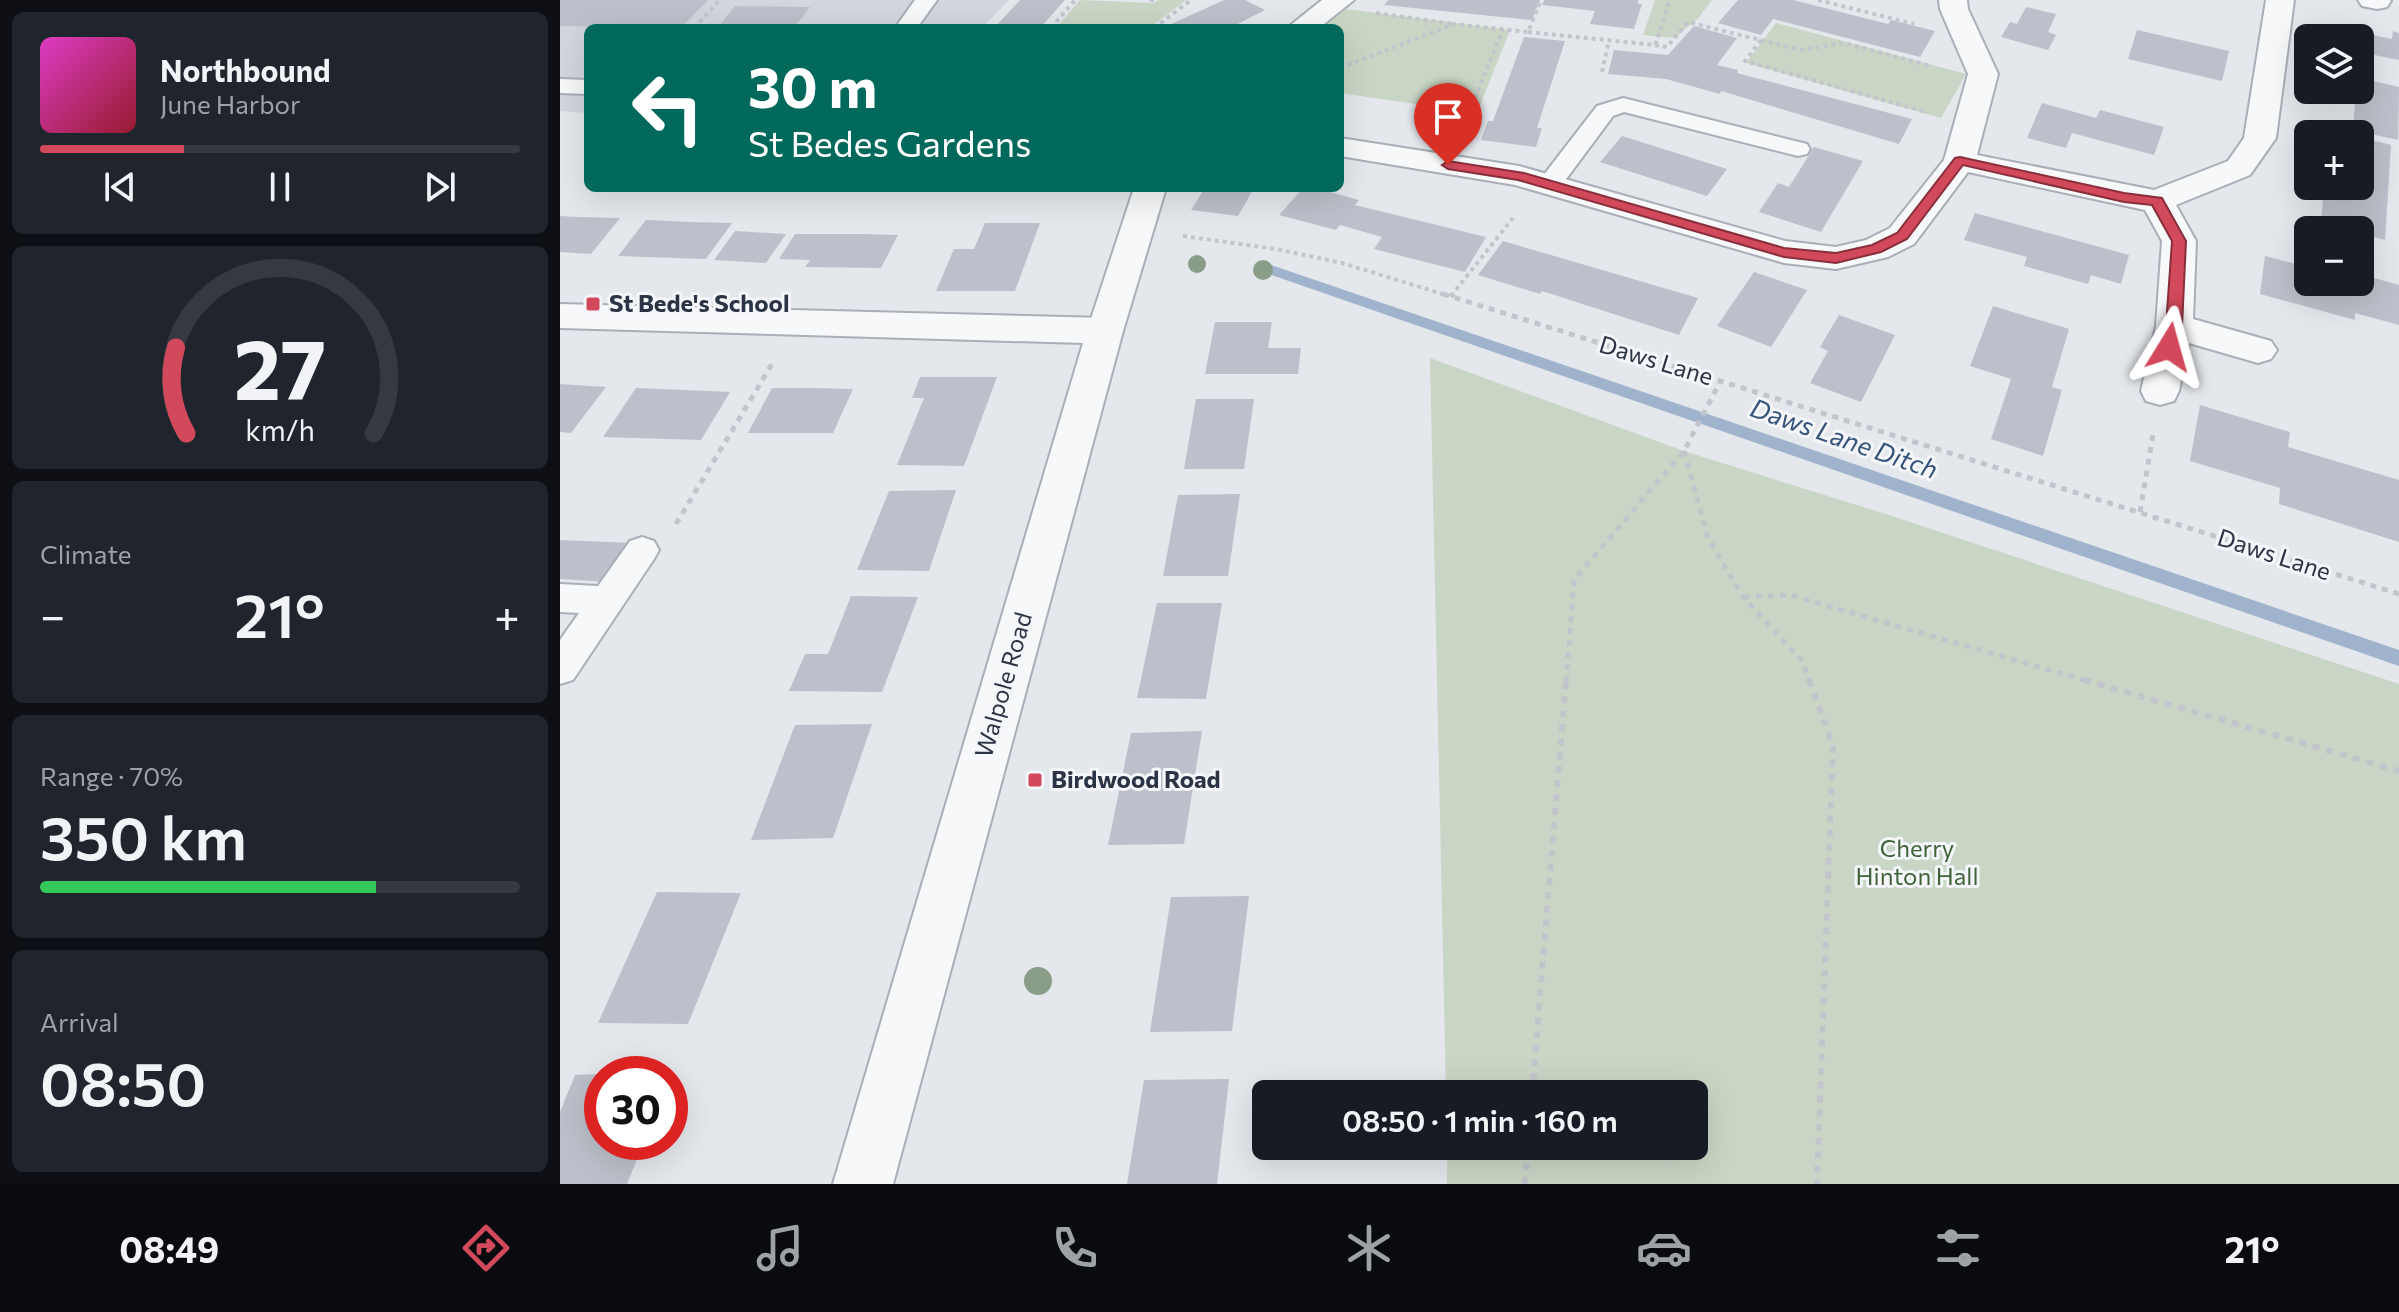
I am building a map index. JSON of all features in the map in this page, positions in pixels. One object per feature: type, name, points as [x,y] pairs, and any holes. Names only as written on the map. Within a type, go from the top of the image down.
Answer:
[{"type":"street","points":[[1307,24],[1340,0]]},
{"type":"street","points":[[1344,148],[1545,183],[1784,252],[1836,258],[1876,249],[1902,236],[1960,161],[1983,74],[1953,0]]},
{"type":"street","points":[[1960,161],[2124,197],[2157,201],[2239,168],[2260,138],[2280,0]]},
{"type":"street","name":"Walpole Road","points":[[863,1184],[1105,331],[1149,192]]},
{"type":"street","points":[[2157,201],[2179,241],[2174,326],[2160,391]]},
{"type":"street","points":[[560,316],[1105,331]]},
{"type":"street","points":[[2174,326],[2258,350]]},
{"type":"lane","points":[[909,24],[926,0]]},
{"type":"lane","points":[[560,86],[584,87]]},
{"type":"lane","points":[[1545,183],[1605,111],[1623,105],[1798,149]]},
{"type":"lane","points":[[560,669],[607,601],[656,542]]},
{"type":"lane","points":[[560,598],[607,601]]},
{"type":"path","points":[[698,24],[720,0]]},
{"type":"path","points":[[1054,24],[1075,0]]},
{"type":"path","points":[[1159,24],[1191,0]]},
{"type":"path","points":[[1340,0],[1381,15],[1667,47],[1688,22],[1800,50],[1844,43],[1982,79]]},
{"type":"path","points":[[1528,32],[1541,0]]},
{"type":"path","points":[[1655,45],[1670,0]]},
{"type":"path","points":[[1818,0],[1966,37]]},
{"type":"path","points":[[1344,66],[1454,24]]},
{"type":"path","points":[[1448,165],[1503,29]]},
{"type":"path","points":[[1761,40],[1745,61],[1970,124]]},
{"type":"path","points":[[1451,297],[1545,183]]},
{"type":"path","name":"Daws Lane","points":[[1134,234],[1222,240],[1342,263],[2399,594]]},
{"type":"path","points":[[656,542],[797,323]]},
{"type":"path","points":[[1533,1080],[1574,580],[1684,451],[1720,382]]},
{"type":"path","points":[[2140,512],[2160,391]]},
{"type":"path","points":[[1684,451],[1708,538],[1743,597],[1802,661],[1833,746],[1817,1184]]},
{"type":"path","points":[[1743,597],[1790,595],[2399,771]]},
{"type":"path","points":[[1525,1184],[1527,1160]]},
{"type":"shaded area","points":[[560,0],[1009,0],[986,24],[584,24],[584,113],[560,111]]},
{"type":"green space","points":[[1080,0],[1154,3],[1158,0],[1186,0],[1154,24],[1059,24]]},
{"type":"green space","points":[[1655,0],[1712,0],[1699,17],[1675,38],[1643,35]]},
{"type":"green space","points":[[1346,9],[1510,30],[1477,113],[1344,94],[1344,24],[1325,24]]},
{"type":"green space","points":[[1776,23],[1966,74],[1941,118],[1746,63]]},
{"type":"green space","name":"Cherry Hinton Hall","points":[[1430,358],[1684,451],[1892,516],[2399,684],[2399,1184],[1447,1184],[1447,1160],[1708,1160],[1708,1080],[1446,1080]]},
{"type":"building","points":[[560,0],[708,0],[685,24],[560,26]]},
{"type":"building","points":[[1020,0],[1065,0],[1044,24],[998,24]]},
{"type":"building","points":[[1224,0],[1245,0],[1265,10],[1238,24],[1171,24]]},
{"type":"building","points":[[1388,0],[1540,0],[1532,20],[1384,5]]},
{"type":"building","points":[[1544,0],[1638,0],[1638,4],[1642,4],[1634,29],[1590,24],[1595,11],[1542,5]]},
{"type":"building","points":[[1738,0],[1793,0],[1888,24],[1891,20],[1935,31],[1920,57],[1773,19],[1761,35],[1718,23]]},
{"type":"building","points":[[735,6],[810,7],[797,24],[720,24]]},
{"type":"building","points":[[2026,7],[2056,14],[2048,32],[2056,35],[2048,50],[2001,37],[2010,22],[2017,24]]},
{"type":"building","points":[[1694,26],[1737,38],[1717,65],[1912,119],[1899,144],[1721,91],[1720,94],[1666,79],[1608,74],[1614,50],[1668,55]]},
{"type":"building","points":[[2137,30],[2229,51],[2222,81],[2128,59]]},
{"type":"building","points":[[2393,31],[2399,33],[2399,60],[2374,55],[2374,35],[2392,39]]},
{"type":"building","points":[[1524,37],[1565,41],[1537,128],[1542,128],[1536,147],[1481,140],[1488,121],[1493,121]]},
{"type":"building","points":[[2374,81],[2399,87],[2398,140],[2374,135],[2374,120],[2354,120],[2355,104],[2374,104]]},
{"type":"building","points":[[2042,103],[2096,118],[2100,110],[2164,127],[2154,155],[2072,133],[2066,148],[2027,138]]},
{"type":"building","points":[[1622,136],[1727,169],[1707,196],[1600,162]]},
{"type":"building","points":[[2374,141],[2391,145],[2385,240],[2374,237],[2374,216],[2322,216],[2323,200],[2374,200]]},
{"type":"building","points":[[1814,147],[1863,161],[1821,232],[1759,212],[1778,183],[1789,187]]},
{"type":"building","points":[[1202,192],[1252,192],[1238,216],[1191,210]]},
{"type":"building","points":[[1299,192],[1330,192],[1359,200],[1355,205],[1486,237],[1465,272],[1374,249],[1382,237],[1340,225],[1336,230],[1279,215]]},
{"type":"building","points":[[1975,213],[2129,255],[2121,284],[2091,275],[2088,284],[2024,266],[2027,257],[1964,240]]},
{"type":"building","points":[[560,216],[620,218],[591,254],[560,252]]},
{"type":"building","points":[[646,220],[732,223],[706,259],[618,256]]},
{"type":"building","points":[[985,223],[1040,223],[1015,291],[936,291],[954,249],[974,249]]},
{"type":"building","points":[[735,231],[786,234],[766,263],[714,260]]},
{"type":"building","points":[[795,234],[898,235],[881,268],[805,267],[810,260],[779,259]]},
{"type":"building","points":[[1503,241],[1698,298],[1679,335],[1542,291],[1540,294],[1478,275]]},
{"type":"building","points":[[2265,256],[2294,263],[2294,296],[2374,296],[2374,278],[2399,285],[2399,325],[2355,313],[2355,320],[2260,294]]},
{"type":"building","points":[[1754,272],[1807,290],[1771,347],[1717,326]]},
{"type":"building","points":[[1993,306],[2069,329],[2052,387],[2062,390],[2043,456],[1991,439],[2011,379],[1970,366]]},
{"type":"building","points":[[1839,315],[1895,335],[1861,402],[1810,383],[1828,351],[1820,347]]},
{"type":"building","points":[[1215,322],[1272,322],[1268,348],[1301,348],[1298,374],[1205,374]]},
{"type":"building","points":[[920,377],[997,377],[964,466],[897,465],[924,398],[912,398]]},
{"type":"building","points":[[560,384],[606,387],[571,433],[560,432]]},
{"type":"building","points":[[636,388],[730,392],[701,440],[603,437]]},
{"type":"building","points":[[772,388],[853,389],[833,433],[748,433]]},
{"type":"building","points":[[1196,399],[1254,399],[1244,469],[1184,469]]},
{"type":"building","points":[[2200,405],[2290,432],[2288,447],[2399,480],[2399,542],[2279,504],[2280,488],[2190,461]]},
{"type":"building","points":[[956,490],[929,571],[857,570],[889,491]]},
{"type":"building","points":[[1240,494],[1228,576],[1163,576],[1178,495]]},
{"type":"building","points":[[560,540],[633,543],[608,582],[560,579]]},
{"type":"building","points":[[851,596],[918,597],[882,692],[789,691],[805,654],[828,654]]},
{"type":"building","points":[[1157,603],[1222,603],[1206,699],[1137,698]]},
{"type":"building","points":[[872,724],[833,838],[751,840],[795,725]]},
{"type":"building","points":[[1202,731],[1184,844],[1108,845],[1131,733]]},
{"type":"building","points":[[657,892],[741,893],[688,1024],[598,1023]]},
{"type":"building","points":[[1249,896],[1232,1031],[1150,1032],[1171,897]]},
{"type":"building","points":[[575,1075],[584,1075],[584,1160],[637,1160],[627,1184],[560,1184],[560,1112]]},
{"type":"building","points":[[1229,1079],[1217,1184],[1127,1184],[1144,1080]]},
{"type":"waterway","name":"Daws Lane Ditch","points":[[1271,270],[2399,658]]},
{"type":"place","name":"St Bede's School","points":[[593,304]]},
{"type":"place","name":"Birdwood Road","points":[[1035,780]]},
{"type":"route","points":[[1448,165],[1519,176],[1784,252],[1836,258],[1876,249],[1902,236],[1960,161],[2124,197],[2157,201],[2179,241],[2174,326],[2169,347]]}]
